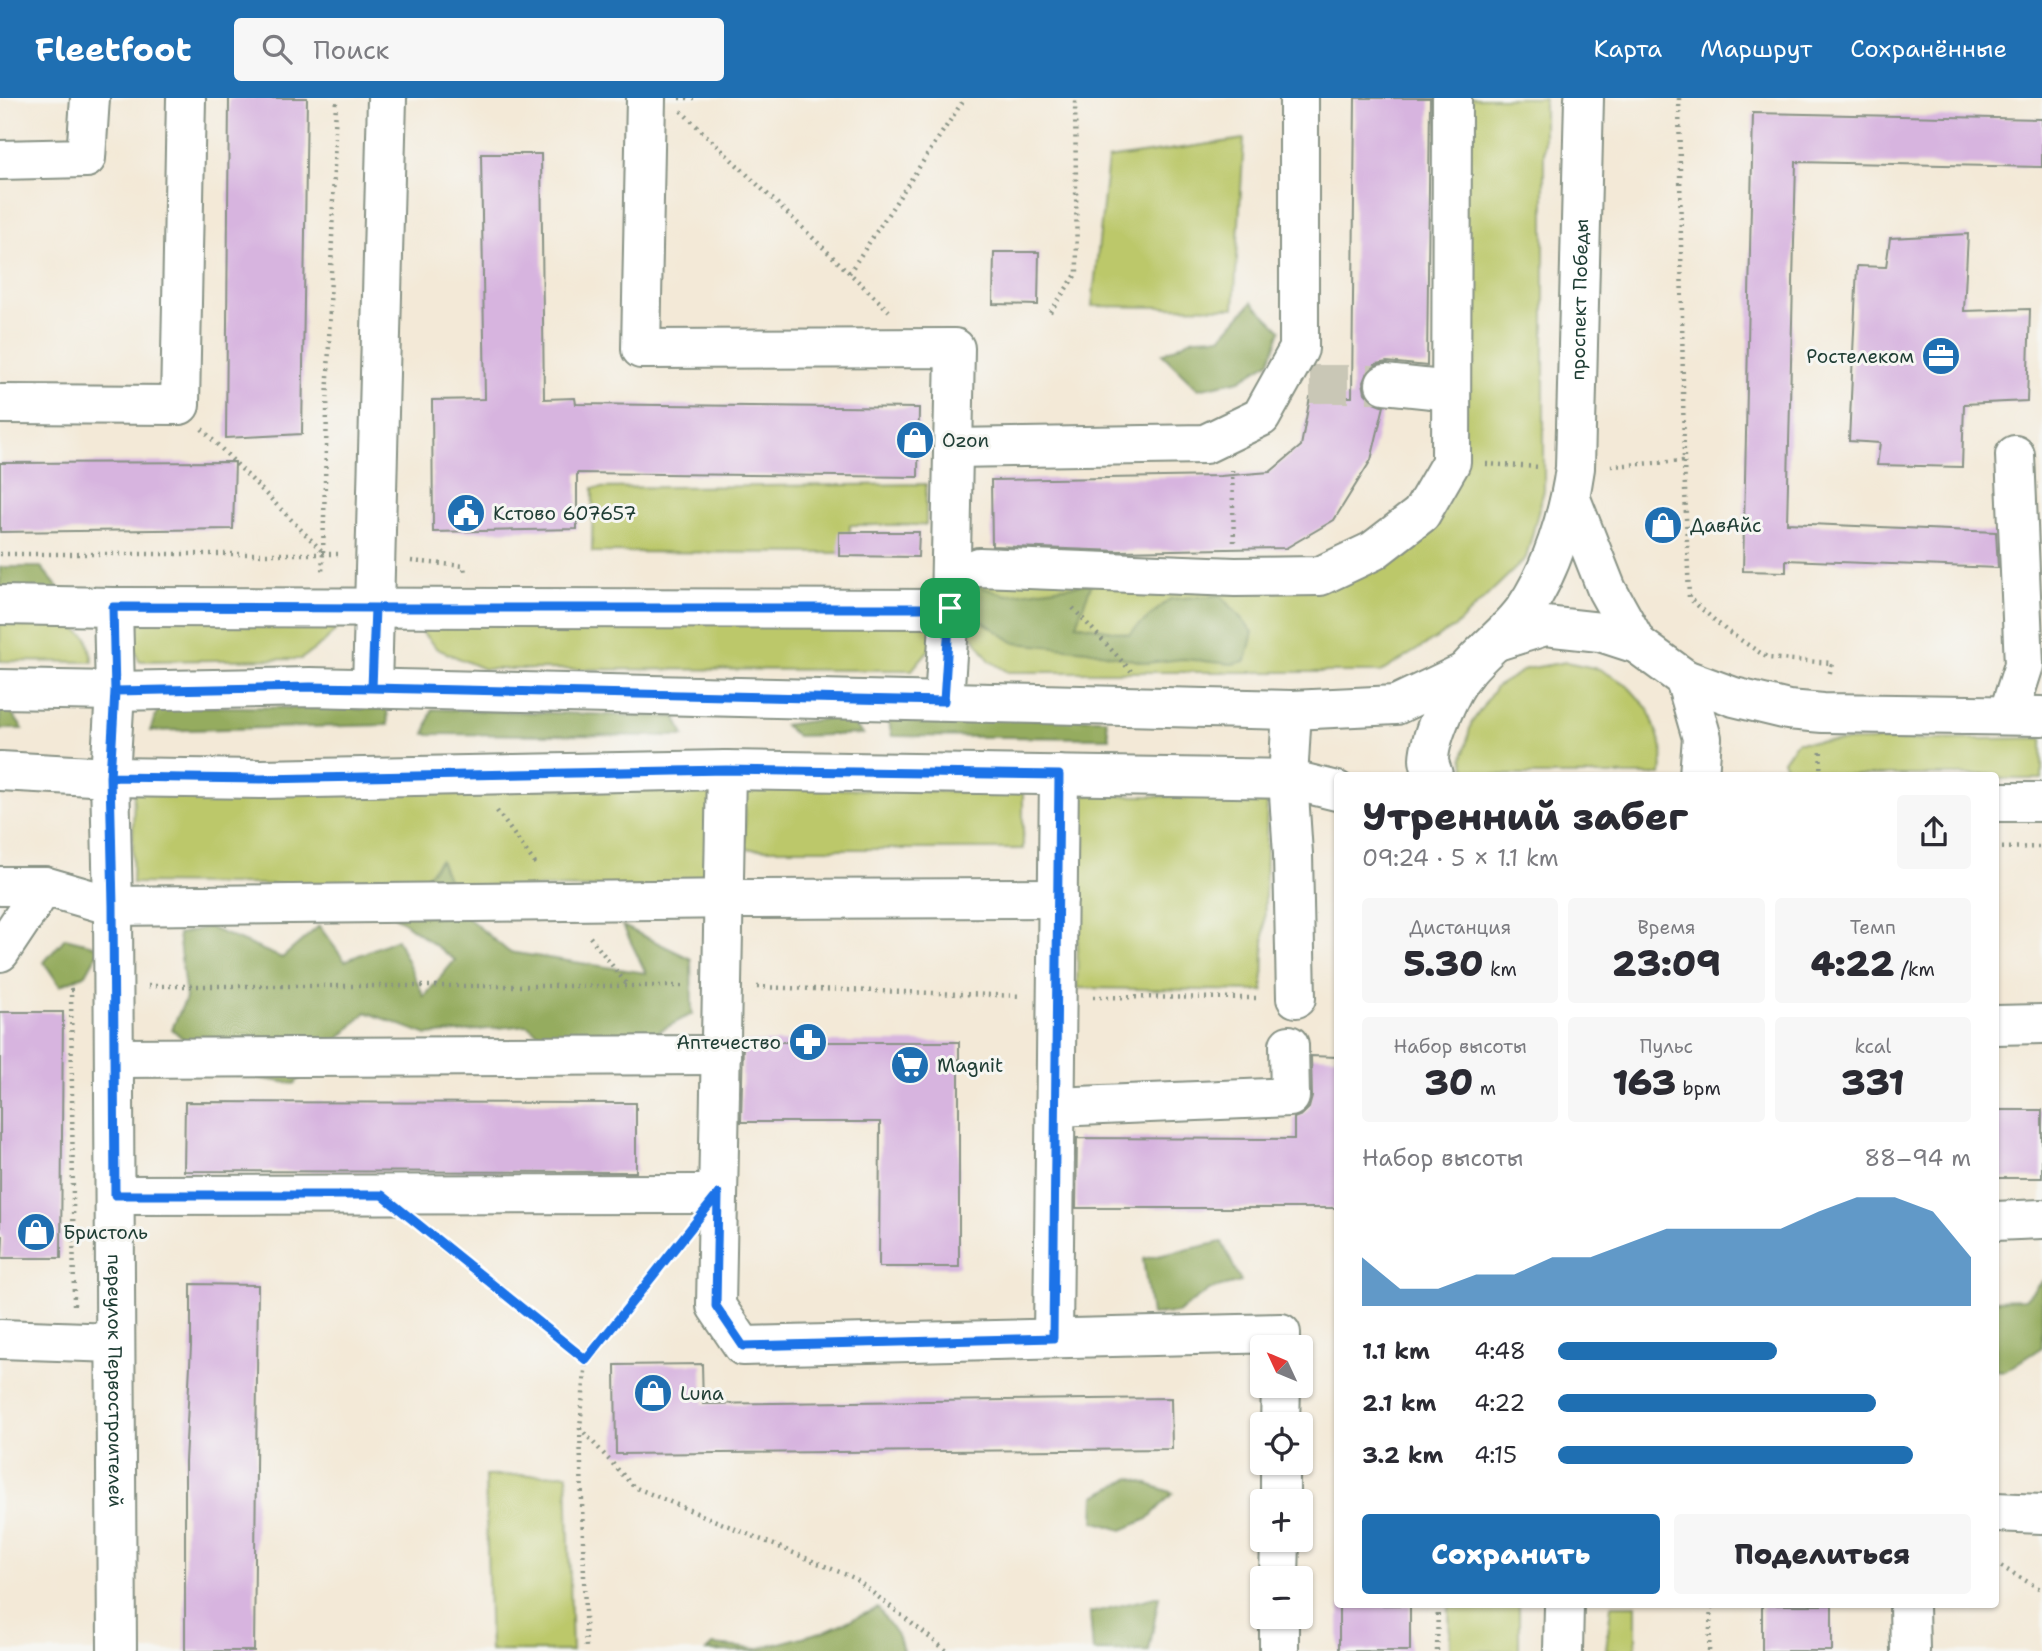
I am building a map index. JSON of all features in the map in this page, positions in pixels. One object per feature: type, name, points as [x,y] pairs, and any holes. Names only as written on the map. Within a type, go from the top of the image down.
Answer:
[{"type":"street","points":[[0,160],[86,158],[90,98]]},
{"type":"street","points":[[0,404],[180,405],[186,98]]},
{"type":"street","points":[[372,688],[387,98]]},
{"type":"street","points":[[954,448],[1205,444],[1261,417],[1295,383],[1299,349],[1299,98]]},
{"type":"street","points":[[979,568],[1235,577],[1320,576],[1374,551],[1421,514],[1451,462],[1452,98]]},
{"type":"street","name":"проспект Победы","points":[[1465,672],[1497,641],[1525,608],[1554,552],[1571,499],[1575,468],[1584,98]]},
{"type":"street","points":[[662,103],[641,349],[955,348],[950,608],[944,701]]},
{"type":"street","points":[[1385,384],[1451,391]]},
{"type":"street","points":[[1497,641],[1545,626],[1600,632],[1637,644],[1685,679],[1734,697],[1788,710],[1823,713],[2025,716],[2015,455]]},
{"type":"street","points":[[1571,499],[1607,590],[1637,644]]},
{"type":"street","points":[[0,605],[950,608]]},
{"type":"street","name":"переулок Первостроителей","points":[[113,607],[115,691],[110,777],[117,1651]]},
{"type":"street","points":[[0,689],[115,691],[372,688],[1292,710],[1396,705],[1465,672]]},
{"type":"street","points":[[1432,772],[1429,759],[1442,712],[1465,672]]},
{"type":"street","points":[[1685,679],[1702,738],[1699,772]]},
{"type":"street","points":[[1292,710],[1288,779],[1293,854],[1296,998]]},
{"type":"street","points":[[726,770],[716,1306],[743,1346],[1281,1335]]},
{"type":"street","points":[[0,771],[110,777],[261,779],[726,770],[1288,779],[1334,789]]},
{"type":"street","points":[[1053,1338],[1059,775]]},
{"type":"street","points":[[1999,802],[2042,802]]},
{"type":"street","points":[[0,886],[44,886],[113,906],[1058,898]]},
{"type":"street","points":[[0,952],[44,886]]},
{"type":"street","points":[[1999,1025],[2042,1024]]},
{"type":"street","points":[[1055,1107],[1290,1097],[1289,1045]]},
{"type":"street","points":[[114,1058],[721,1055]]},
{"type":"street","points":[[115,1195],[718,1194]]},
{"type":"street","points":[[1999,1221],[2042,1220]]},
{"type":"street","points":[[0,1339],[115,1343]]},
{"type":"street","points":[[1999,1512],[2042,1514]]},
{"type":"street","points":[[1563,1651],[1564,1608]]},
{"type":"street","points":[[1909,1608],[1910,1651]]},
{"type":"street","points":[[1279,1629],[1279,1651]]},
{"type":"path","points":[[322,576],[336,98]]},
{"type":"path","points":[[849,273],[965,98]]},
{"type":"path","points":[[1050,312],[1077,273],[1075,98]]},
{"type":"path","points":[[1679,98],[1684,461],[1689,598],[1727,631],[1769,658]]},
{"type":"path","points":[[662,103],[849,273],[927,348]]},
{"type":"path","points":[[180,405],[323,552]]},
{"type":"path","points":[[1231,433],[1235,577]]},
{"type":"path","points":[[0,554],[323,552]]},
{"type":"path","points":[[1999,848],[2042,847]]},
{"type":"path","points":[[425,1229],[586,1360]]},
{"type":"path","points":[[586,1651],[580,1428],[586,1360],[685,1235]]},
{"type":"path","points":[[580,1428],[634,1487],[854,1578],[947,1651]]},
{"type":"path","points":[[1999,1565],[2042,1590]]},
{"type":"path","points":[[1437,1608],[1437,1651]]},
{"type":"path","points":[[1709,1651],[1711,1608]]},
{"type":"green space","points":[[1461,98],[1544,98],[1544,490],[1526,558],[1456,626],[1381,672],[1008,672],[990,661],[960,618],[963,577],[1334,583],[1439,505]]},
{"type":"green space","points":[[1244,139],[1234,308],[1092,306],[1108,159]]},
{"type":"green space","points":[[1252,302],[1281,330],[1270,361],[1240,380],[1198,389],[1162,354],[1194,338],[1221,337]]},
{"type":"green space","points":[[926,484],[926,525],[850,525],[850,553],[592,552],[593,488]]},
{"type":"green space","points":[[0,567],[41,567],[61,591],[0,588]]},
{"type":"green space","points":[[968,583],[1006,595],[1092,583],[1076,624],[1129,634],[1170,599],[1221,595],[1253,632],[1246,661],[1232,664],[1183,659],[1147,663],[1087,650],[1015,643],[961,607]]},
{"type":"green space","points":[[0,615],[58,616],[87,637],[93,662],[0,661]]},
{"type":"green space","points":[[347,616],[326,641],[301,659],[139,661],[130,636],[146,617]]},
{"type":"green space","points":[[409,618],[933,620],[933,645],[912,670],[484,669],[437,649]]},
{"type":"green space","points":[[1566,662],[1599,669],[1626,684],[1649,710],[1663,751],[1661,772],[1466,772],[1463,758],[1471,724],[1496,687],[1526,669]]},
{"type":"green space","points":[[1,698],[23,729],[0,729]]},
{"type":"green space","points":[[159,706],[387,709],[388,725],[150,731]]},
{"type":"green space","points":[[432,709],[676,717],[684,736],[425,734]]},
{"type":"green space","points":[[844,716],[863,734],[797,736],[784,725]]},
{"type":"green space","points":[[888,718],[1106,719],[1109,738],[892,736]]},
{"type":"green space","points":[[2042,738],[2042,779],[1999,779],[1999,772],[1789,772],[1783,760],[1797,742]]},
{"type":"green space","points":[[134,787],[717,789],[717,889],[132,883]]},
{"type":"green space","points":[[745,787],[1023,793],[1023,849],[745,849]]},
{"type":"green space","points":[[1080,795],[1267,798],[1263,991],[1077,988]]},
{"type":"green space","points":[[440,860],[462,913],[509,952],[646,973],[623,926],[691,959],[692,1014],[648,1037],[560,1049],[527,1025],[427,1035],[366,1012],[294,1084],[221,1072],[172,1029],[186,998],[178,934],[208,927],[282,958],[319,926],[345,961],[397,939],[424,997],[455,960],[395,916]]},
{"type":"green space","points":[[65,938],[101,947],[86,974],[60,986],[44,962]]},
{"type":"green space","points":[[1222,1242],[1241,1282],[1209,1290],[1177,1313],[1151,1315],[1143,1259]]},
{"type":"green space","points":[[2042,1281],[2042,1347],[2005,1371],[1999,1370],[1999,1300],[2025,1299]]},
{"type":"green space","points":[[567,1474],[572,1651],[490,1651],[485,1476]]},
{"type":"green space","points":[[1131,1478],[1173,1493],[1148,1519],[1122,1530],[1094,1521],[1095,1496]]},
{"type":"green space","points":[[1159,1596],[1149,1651],[1093,1651],[1090,1613]]},
{"type":"green space","points":[[878,1608],[899,1638],[903,1651],[707,1651],[713,1645],[757,1649],[825,1631]]},
{"type":"green space","points":[[1449,1608],[1519,1608],[1519,1651],[1450,1651]]},
{"type":"green space","points":[[1611,1608],[1636,1608],[1636,1651],[1606,1651]]},
{"type":"building","points":[[229,98],[307,98],[302,434],[226,438]]},
{"type":"building","points":[[1355,98],[1430,98],[1427,366],[1387,362],[1376,364],[1367,372],[1363,382],[1365,393],[1373,402],[1384,406],[1371,460],[1334,520],[1286,548],[1119,551],[992,546],[991,480],[1220,476],[1270,472],[1301,446],[1310,397],[1352,397]]},
{"type":"building","points":[[1753,113],[2042,119],[2042,167],[1796,162],[1787,523],[1996,532],[1998,568],[1786,560],[1786,572],[1743,571]]},
{"type":"building","points":[[481,154],[541,154],[544,399],[575,398],[576,404],[919,408],[918,477],[577,473],[577,529],[433,532],[432,400],[485,399]]},
{"type":"building","name":"Ростелеком","points":[[1968,234],[1964,311],[2030,309],[2027,401],[1964,404],[1962,467],[1877,465],[1880,443],[1849,441],[1857,266],[1886,267],[1890,238]]},
{"type":"building","points":[[994,252],[1039,252],[1038,305],[993,304]]},
{"type":"building","points":[[235,462],[233,529],[0,532],[0,463]]},
{"type":"building","points":[[839,532],[919,532],[918,557],[839,556]]},
{"type":"building","points":[[0,1012],[63,1012],[61,1258],[2,1258]]},
{"type":"building","points":[[743,1042],[959,1042],[959,1267],[879,1267],[880,1122],[741,1122]]},
{"type":"building","points":[[1311,1056],[1334,1057],[1334,1208],[1076,1208],[1077,1138],[1294,1139],[1294,1118],[1309,1108],[1312,1097]]},
{"type":"building","points":[[185,1102],[636,1103],[636,1172],[184,1171]]},
{"type":"building","points":[[1999,1110],[2042,1110],[2042,1178],[1999,1178]]},
{"type":"building","points":[[191,1284],[258,1285],[254,1651],[185,1651],[185,1461],[191,1346]]},
{"type":"building","points":[[702,1364],[703,1404],[1171,1398],[1172,1449],[616,1454],[615,1365]]},
{"type":"building","points":[[1339,1608],[1410,1608],[1410,1651],[1339,1651]]},
{"type":"building","points":[[1762,1608],[1832,1608],[1832,1651],[1762,1651]]},
{"type":"tunnel","points":[[1310,384],[1385,384]]},
{"type":"place","name":"Ростелеком","points":[[1941,356]]},
{"type":"place","name":"Ozon","points":[[915,440]]},
{"type":"place","name":"Кстово 607657","points":[[466,513]]},
{"type":"place","name":"ДавАйс","points":[[1663,525]]},
{"type":"place","name":"Аптечество","points":[[808,1042]]},
{"type":"place","name":"Magnit","points":[[910,1065]]},
{"type":"place","name":"Бристоль","points":[[36,1232]]},
{"type":"place","name":"Luna","points":[[653,1393]]},
{"type":"route","points":[[950,608],[375,608],[372,688],[115,691],[110,777],[115,1195],[382,1195],[586,1360],[718,1194],[716,1306],[743,1346],[1053,1338],[1059,775],[726,770],[261,779],[110,777],[115,691],[113,607],[375,608],[372,688],[944,701],[950,608]]}]
